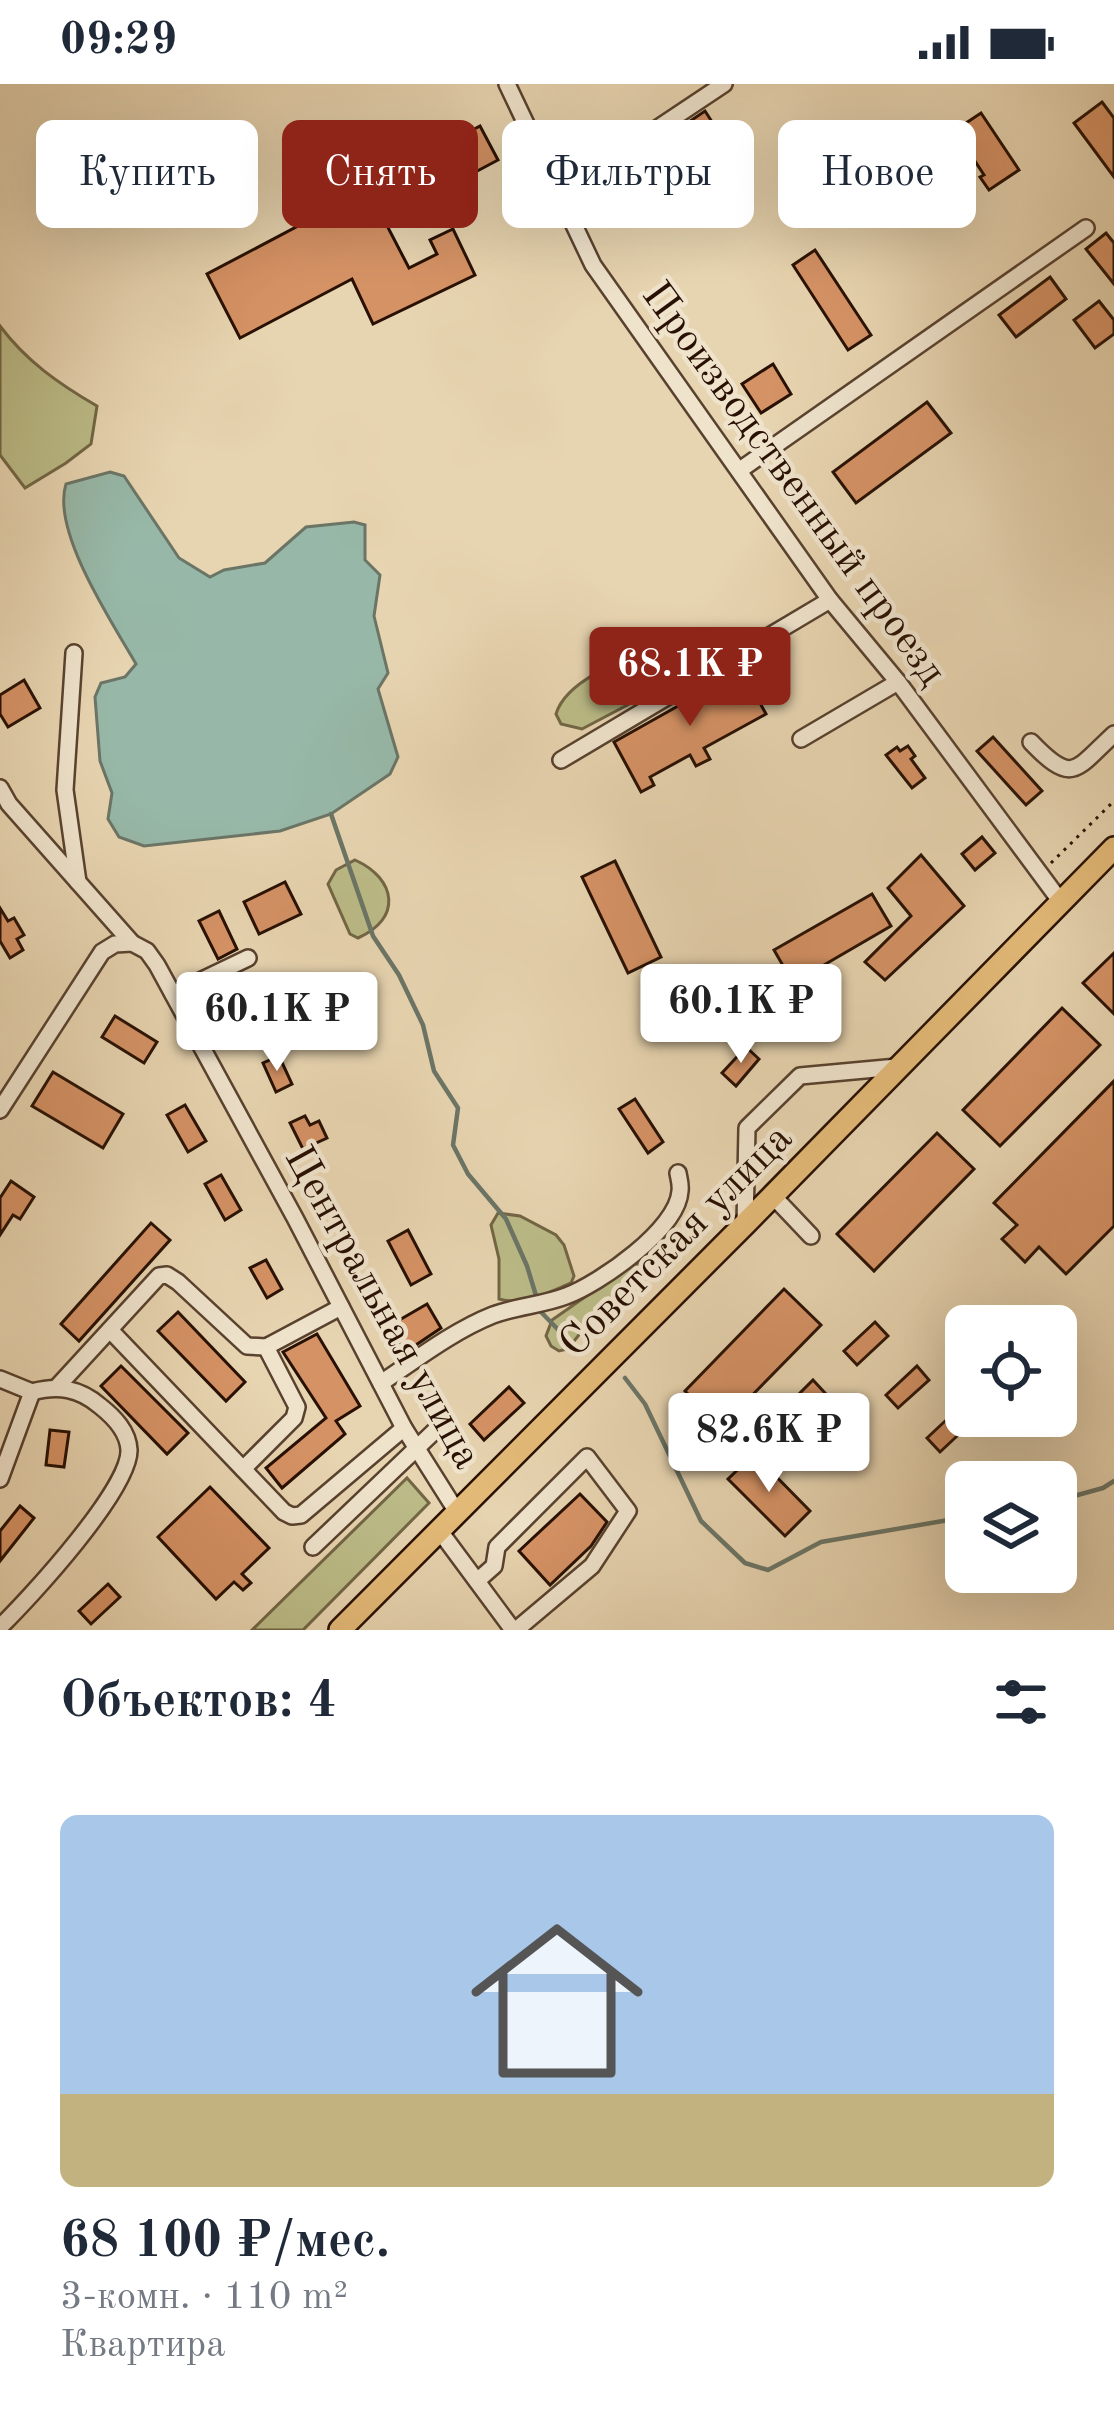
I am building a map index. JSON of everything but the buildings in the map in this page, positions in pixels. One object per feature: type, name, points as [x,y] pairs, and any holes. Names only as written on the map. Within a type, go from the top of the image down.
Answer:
[{"type":"main road","name":"Советская улица","points":[[340,1630],[1114,848]]},
{"type":"street","name":"Производственный проезд","points":[[507,84],[524,120]]},
{"type":"street","points":[[670,120],[724,84]]},
{"type":"street","name":"Производственный проезд","points":[[575,228],[593,265],[830,600],[898,682],[1061,902]]},
{"type":"street","points":[[740,470],[1086,228]]},
{"type":"street","points":[[561,760],[830,600]]},
{"type":"street","points":[[74,653],[65,790],[78,882]]},
{"type":"street","points":[[801,739],[898,682]]},
{"type":"street","points":[[1031,742],[1063,769],[1078,767],[1114,734]]},
{"type":"street","name":"Центральная улица","points":[[0,788],[132,943],[147,951],[404,1428],[457,1512]]},
{"type":"street","points":[[0,1110],[102,952],[116,944],[132,943]]},
{"type":"street","points":[[173,994],[248,958]]},
{"type":"street","points":[[745,1224],[747,1129],[800,1076],[897,1067]]},
{"type":"street","points":[[381,1383],[464,1330],[495,1315],[566,1296],[636,1252],[662,1228],[681,1193],[678,1173]]},
{"type":"street","points":[[773,1196],[811,1236]]},
{"type":"street","points":[[57,1387],[158,1276],[167,1275],[247,1346],[266,1347],[341,1307]]},
{"type":"street","points":[[110,1330],[292,1516],[301,1515],[404,1428]]},
{"type":"street","points":[[243,1469],[294,1418],[297,1407],[266,1347]]},
{"type":"street","points":[[0,1379],[32,1392],[57,1387],[87,1395],[124,1429],[129,1447],[128,1462],[109,1499],[32,1595],[0,1627]]},
{"type":"street","points":[[0,1479],[32,1392]]},
{"type":"street","points":[[313,1547],[442,1424]]},
{"type":"street","points":[[439,1530],[477,1581],[514,1630],[592,1566],[628,1511],[587,1456],[497,1547],[494,1566],[477,1581]]},
{"type":"path","points":[[1040,873],[1114,801]]},
{"type":"green space","points":[[0,326],[44,371],[97,406],[91,444],[25,488],[0,455]]},
{"type":"green space","points":[[665,644],[689,655],[690,672],[582,729],[561,724],[556,714],[573,689],[602,670]]},
{"type":"green space","points":[[355,860],[379,878],[389,899],[382,920],[358,938],[350,934],[328,884],[336,870]]},
{"type":"green space","points":[[498,1213],[520,1216],[556,1235],[574,1276],[571,1283],[527,1299],[499,1299],[499,1259],[491,1225]]},
{"type":"green space","points":[[642,1264],[647,1269],[644,1276],[585,1327],[568,1349],[551,1346],[546,1336],[552,1320],[631,1265]]},
{"type":"green space","points":[[407,1478],[429,1503],[303,1630],[252,1630]]},
{"type":"shaded area","points":[[110,472],[124,476],[179,558],[210,577],[265,563],[306,527],[365,525],[365,560],[380,575],[374,616],[388,673],[378,689],[398,757],[390,774],[331,814],[280,831],[144,846],[119,837],[108,819],[112,793],[100,761],[95,697],[101,683],[125,677],[136,664],[86,576],[64,504],[66,484]]},
{"type":"waterway","points":[[331,814],[373,936],[399,975],[423,1025],[434,1071],[458,1108],[453,1145],[468,1174],[506,1219],[541,1312],[575,1347]]},
{"type":"waterway","points":[[625,1378],[645,1404],[701,1521],[745,1563],[768,1570],[821,1542],[945,1521]]},
{"type":"waterway","points":[[1077,1495],[1114,1481]]}]
